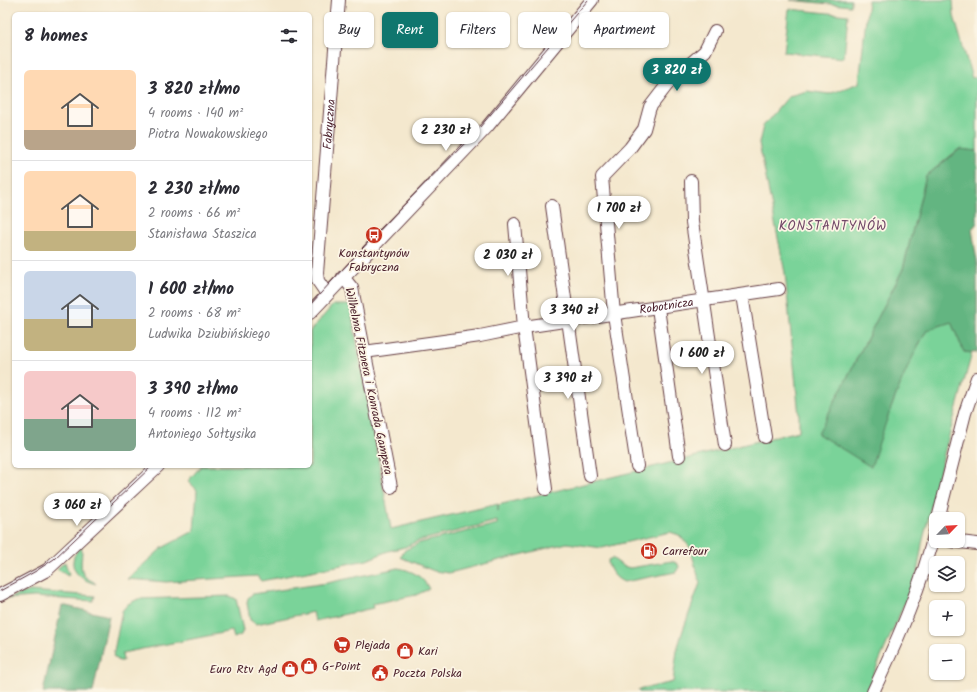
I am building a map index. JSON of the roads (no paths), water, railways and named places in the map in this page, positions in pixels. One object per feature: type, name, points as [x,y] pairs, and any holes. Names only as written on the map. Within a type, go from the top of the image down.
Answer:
[{"type":"street","name":"Fabryczna","points":[[327,294],[318,280],[317,273],[339,0]]},
{"type":"street","points":[[312,311],[487,127],[592,0]]},
{"type":"street","points":[[637,466],[614,314],[602,177],[630,148],[644,129],[650,108],[670,81],[705,51],[715,31]]},
{"type":"street","points":[[691,181],[692,222],[725,445]]},
{"type":"street","points":[[552,206],[590,476]]},
{"type":"street","points":[[515,224],[524,327],[546,489]]},
{"type":"street","name":"Wilhelma Fitznera i Konrada Gampera","points":[[343,277],[352,288],[391,487]]},
{"type":"street","name":"Robotnicza","points":[[364,352],[480,336],[524,327],[779,289]]},
{"type":"street","points":[[742,295],[766,438]]},
{"type":"street","points":[[658,308],[679,456]]},
{"type":"street","points":[[940,512],[965,412],[977,378]]},
{"type":"street","points":[[0,595],[47,570],[156,468]]},
{"type":"street","points":[[965,543],[977,544]]},
{"type":"street","points":[[873,692],[902,630],[931,548]]},
{"type":"tram line","points":[[312,303],[374,235],[474,134],[588,0]]},
{"type":"tram line","points":[[0,591],[54,559],[150,468]]},
{"type":"place","name":"Konstantynów Fabryczna","points":[[374,235]]},
{"type":"place","name":"Carrefour","points":[[649,551]]},
{"type":"place","name":"Plejada","points":[[342,645]]},
{"type":"place","name":"Kari","points":[[405,651]]},
{"type":"place","name":"G-Point","points":[[309,666]]},
{"type":"place","name":"Euro Rtv Agd","points":[[290,669]]},
{"type":"place","name":"Poczta Polska","points":[[380,673]]},
{"type":"district","name":"KONSTANTYNÓW","points":[[833,225]]}]
